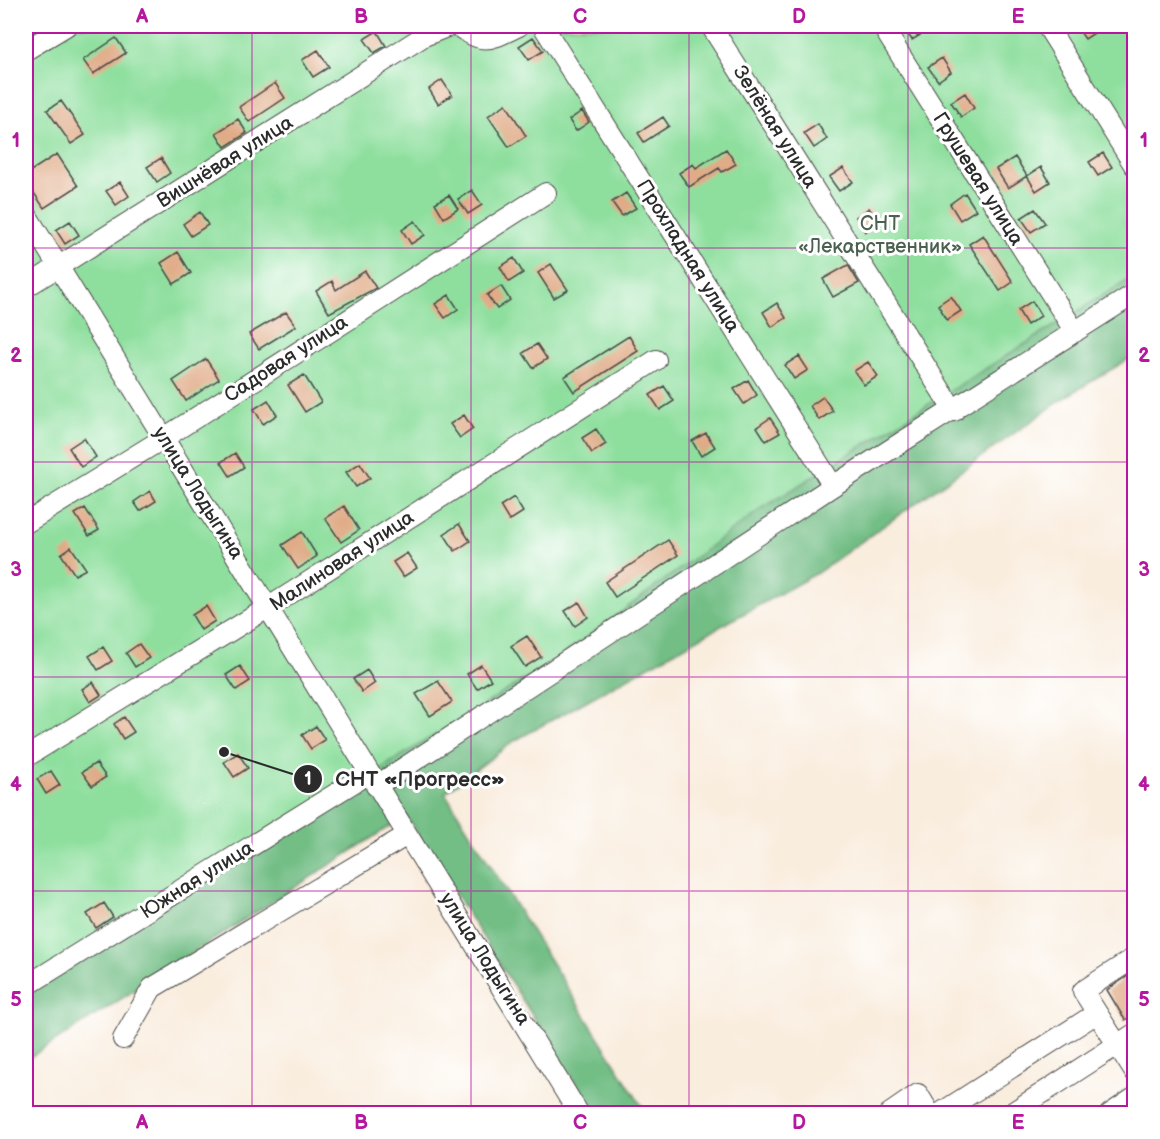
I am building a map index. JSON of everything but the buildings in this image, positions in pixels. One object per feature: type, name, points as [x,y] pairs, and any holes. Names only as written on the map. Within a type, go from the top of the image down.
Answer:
[{"type":"street","points":[[26,50],[66,26]]},
{"type":"street","name":"Вишнёвая улица","points":[[26,287],[424,36],[449,26]]},
{"type":"street","points":[[458,26],[473,37],[490,40],[519,26]]},
{"type":"street","name":"Прохладная улица","points":[[543,26],[833,486]]},
{"type":"street","name":"Зелёная улица","points":[[711,26],[954,411]]},
{"type":"street","name":"Грушевая улица","points":[[882,26],[1075,332]]},
{"type":"street","points":[[1047,26],[1134,165]]},
{"type":"street","name":"Садовая улица","points":[[26,523],[164,438],[546,193]]},
{"type":"street","name":"улица Лодыгина","points":[[26,214],[579,1113]]},
{"type":"street","name":"Южная улица","points":[[26,986],[373,779],[954,411],[1134,294]]},
{"type":"street","name":"Малиновая улица","points":[[26,757],[269,607],[656,360]]},
{"type":"street","points":[[123,1039],[152,988],[407,835]]},
{"type":"street","points":[[1134,958],[1083,991],[1097,1013],[1126,1039],[1134,1071]]},
{"type":"street","points":[[939,1113],[1097,1013]]},
{"type":"street","points":[[1010,1113],[1126,1039]]},
{"type":"street","points":[[889,1113],[918,1095],[930,1113]]},
{"type":"street","points":[[1110,1113],[1134,1098]]},
{"type":"green space","name":"СНТ «Лекарственник»","points":[[26,26],[1134,26],[1134,337],[26,998]]},
{"type":"green space","points":[[1134,276],[1134,356],[1067,396],[817,573],[514,741],[445,793],[646,1113],[594,1113],[406,816],[26,1060],[26,988],[553,662],[761,509]]},
{"type":"place","name":"СНТ «Прогресс»","points":[[224,752]]}]
